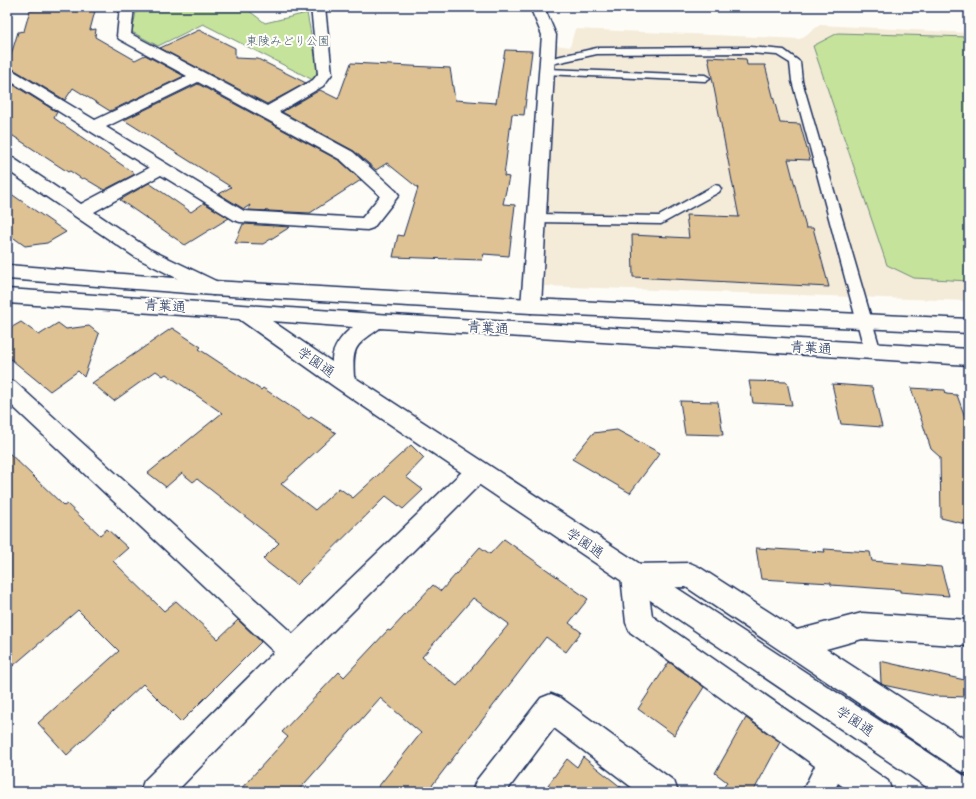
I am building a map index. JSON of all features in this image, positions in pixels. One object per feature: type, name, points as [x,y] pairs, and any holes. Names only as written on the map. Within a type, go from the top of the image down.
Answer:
[{"type":"street","points":[[7,73],[240,216],[367,224],[390,194],[347,156],[124,36],[127,7]]},
{"type":"street","points":[[267,112],[318,83],[325,74],[318,7]]},
{"type":"street","points":[[531,306],[549,35],[537,7]]},
{"type":"street","points":[[94,127],[198,76]]},
{"type":"street","points":[[7,162],[142,252],[213,288]]},
{"type":"street","points":[[80,212],[161,168]]},
{"type":"street","name":"青葉通","points":[[7,272],[213,288],[531,306],[969,326]]},
{"type":"street","name":"学園通","points":[[213,288],[343,381],[634,576],[686,608],[961,792]]},
{"type":"street","name":"青葉通","points":[[7,296],[376,321],[969,357]]},
{"type":"street","points":[[343,381],[342,356],[352,338],[376,321]]},
{"type":"street","points":[[7,388],[293,652]]},
{"type":"street","points":[[155,792],[293,652],[478,471]]},
{"type":"street","points":[[877,792],[640,623],[634,576],[690,575],[969,759]]},
{"type":"street","points":[[794,644],[862,626],[969,633]]},
{"type":"street","points":[[487,792],[551,708],[663,792]]},
{"type":"street","points":[[817,792],[833,762]]},
{"type":"lane","points":[[547,67],[597,51],[750,50],[780,52],[795,62],[797,81],[873,352]]},
{"type":"lane","points":[[547,67],[705,78]]},
{"type":"lane","points":[[537,218],[661,220],[714,189]]},
{"type":"shaded area","points":[[820,25],[969,33],[969,301],[544,286],[555,45],[570,47],[575,29],[800,39]]},
{"type":"green space","name":"東陵みどり公園","points":[[137,7],[244,7],[265,23],[307,13],[318,71],[313,80],[203,24],[158,46],[132,32]]},
{"type":"green space","points":[[838,33],[969,37],[969,281],[914,278],[887,265],[813,46]]},
{"type":"building","points":[[35,7],[96,7],[90,30],[96,29],[95,37],[135,60],[145,55],[184,76],[110,111],[73,88],[65,100],[13,69],[7,68],[18,32],[24,31],[30,10],[34,10]]},
{"type":"building","points":[[199,30],[235,48],[235,58],[258,59],[306,83],[267,104],[160,48]]},
{"type":"building","points":[[505,50],[532,51],[524,115],[512,114],[504,176],[509,177],[503,204],[515,205],[509,256],[484,254],[482,260],[393,257],[398,235],[403,236],[418,188],[387,163],[376,170],[354,151],[282,112],[320,90],[338,99],[351,63],[450,68],[455,100],[496,103]]},
{"type":"building","points":[[708,57],[746,59],[747,65],[765,65],[780,123],[800,124],[810,160],[788,159],[806,228],[813,228],[829,287],[633,277],[632,235],[689,238],[686,215],[739,217]]},
{"type":"building","points":[[7,81],[57,112],[54,118],[135,174],[104,190],[70,171],[68,172],[7,132]]},
{"type":"building","points":[[198,84],[340,161],[361,180],[310,213],[248,210],[250,205],[244,209],[219,194],[231,187],[124,120]]},
{"type":"building","points":[[149,183],[191,212],[204,203],[229,218],[185,245],[120,200]]},
{"type":"building","points":[[7,191],[66,232],[47,243],[25,246],[7,233]]},
{"type":"building","points":[[243,224],[290,227],[263,244],[235,243]]},
{"type":"building","points":[[21,322],[39,335],[58,323],[66,329],[89,326],[99,334],[84,377],[78,371],[50,391],[7,356],[7,330]]},
{"type":"building","points":[[172,328],[201,347],[199,349],[261,390],[263,388],[309,419],[311,417],[336,433],[281,484],[315,510],[339,488],[353,498],[411,445],[424,458],[406,477],[423,490],[403,509],[386,496],[296,585],[263,559],[279,543],[197,479],[193,482],[182,473],[166,487],[148,473],[222,413],[166,374],[163,376],[156,371],[114,401],[92,383]]},
{"type":"building","points":[[749,381],[787,382],[792,405],[753,403]]},
{"type":"building","points":[[832,384],[872,387],[882,427],[841,424]]},
{"type":"building","points":[[911,388],[945,390],[946,394],[957,395],[969,428],[969,525],[941,518],[940,457],[931,449]]},
{"type":"building","points":[[680,401],[718,402],[723,435],[685,434]]},
{"type":"building","points":[[617,430],[660,453],[630,493],[572,459],[593,433]]},
{"type":"building","points":[[7,451],[64,506],[67,504],[100,535],[107,529],[128,548],[113,561],[164,611],[176,601],[218,639],[238,620],[261,642],[181,722],[143,684],[67,755],[38,723],[119,651],[78,610],[7,671]]},
{"type":"building","points":[[504,539],[588,599],[569,623],[581,632],[566,652],[546,637],[427,792],[374,792],[421,733],[380,698],[297,792],[238,792],[288,737],[282,732],[339,672],[344,677],[433,585],[441,591],[480,547],[490,554]],"holes":[[[473,598],[509,624],[457,686],[422,657]]]},
{"type":"building","points":[[756,548],[825,552],[824,549],[870,552],[872,561],[941,567],[949,596],[900,592],[900,590],[831,585],[831,583],[761,579]]},
{"type":"building","points":[[880,661],[969,681],[969,697],[935,696],[883,685],[881,683]]},
{"type":"building","points":[[669,662],[704,687],[674,735],[638,709]]},
{"type":"building","points":[[746,718],[780,742],[753,792],[721,792],[727,782],[715,773]]},
{"type":"building","points":[[583,757],[627,792],[543,792],[567,759],[577,767]]}]
